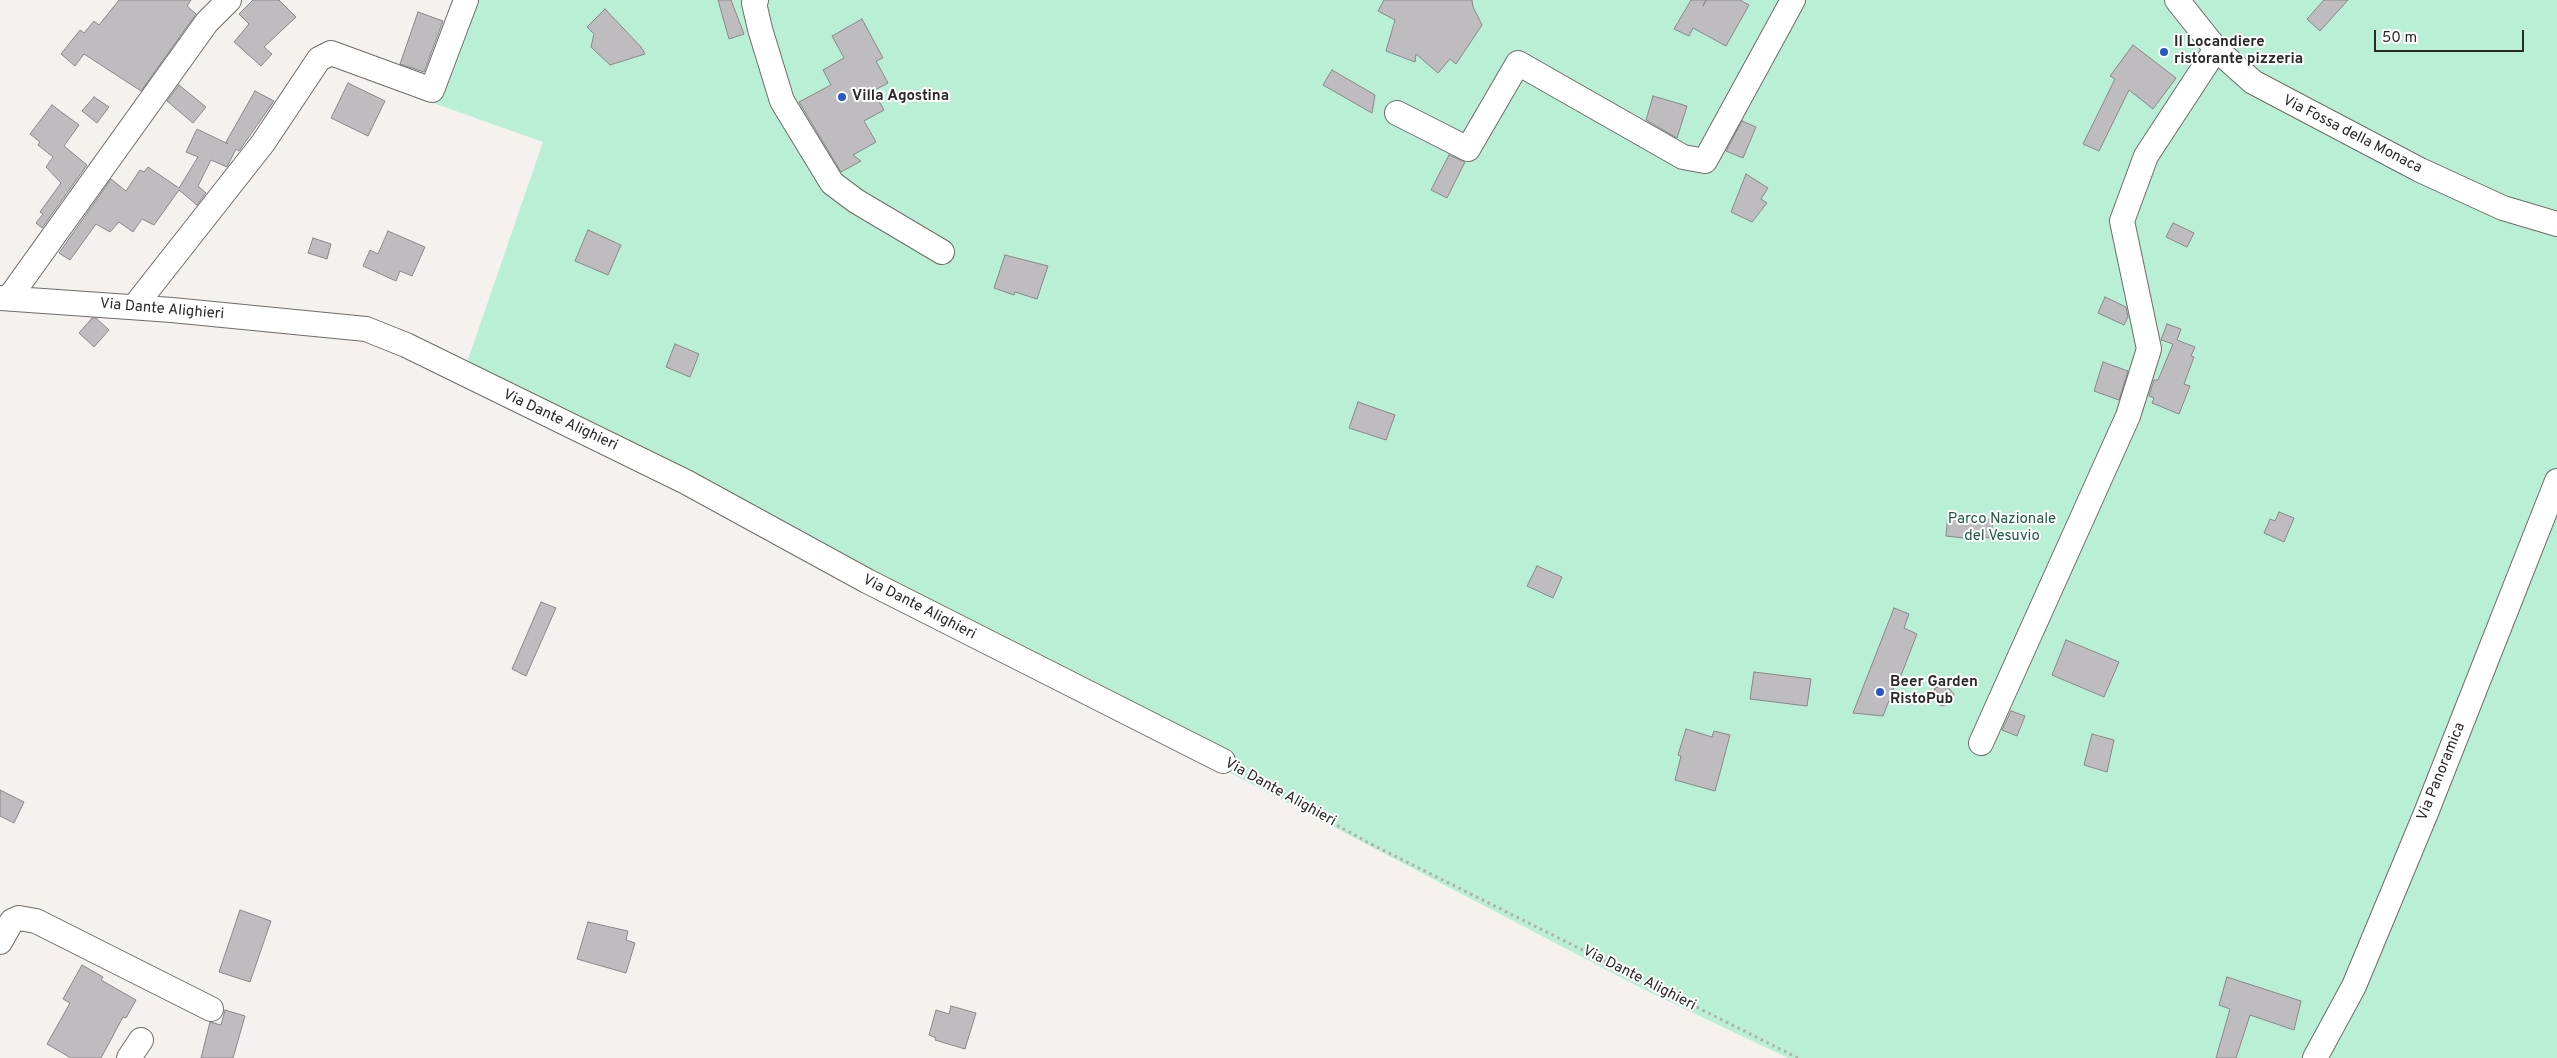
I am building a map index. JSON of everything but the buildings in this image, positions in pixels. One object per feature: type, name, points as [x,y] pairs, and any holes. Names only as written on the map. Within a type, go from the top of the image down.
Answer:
[{"type":"street","points":[[5,298],[207,22],[229,0]]},
{"type":"street","points":[[134,307],[263,143],[318,59],[331,52],[432,90],[466,0]]},
{"type":"street","points":[[756,0],[754,3],[760,29],[782,101],[832,183],[856,201],[942,252]]},
{"type":"street","points":[[1396,113],[1468,149],[1518,63],[1683,157],[1706,161],[1793,0]]},
{"type":"street","name":"Via Fossa della Monaca","points":[[2178,0],[2216,49],[2253,82],[2420,170],[2503,208],[2557,224]]},
{"type":"street","points":[[1981,743],[2128,416],[2149,349],[2122,221],[2146,156],[2216,49]]},
{"type":"street","name":"Via Dante Alighieri","points":[[5,298],[134,307],[366,329],[406,345],[686,482],[867,582],[1223,761]]},
{"type":"street","name":"Via Panoramica","points":[[2316,1058],[2354,986],[2426,813],[2557,481]]},
{"type":"street","points":[[0,942],[12,921],[18,918],[36,921],[210,1009]]},
{"type":"path","name":"Via Dante Alighieri","points":[[1223,761],[1367,842],[1798,1058]]},
{"type":"green space","name":"Parco Nazionale del Vesuvio","points":[[456,0],[2557,0],[2557,1058],[1788,1058],[1643,989],[1204,759],[734,517],[460,383],[543,142],[419,98]]},
{"type":"place","name":"Il Locandiere ristorante pizzeria","points":[[2164,52]]},
{"type":"place","name":"Villa Agostina","points":[[842,97]]},
{"type":"place","name":"Beer Garden RistoPub","points":[[1880,692]]}]
